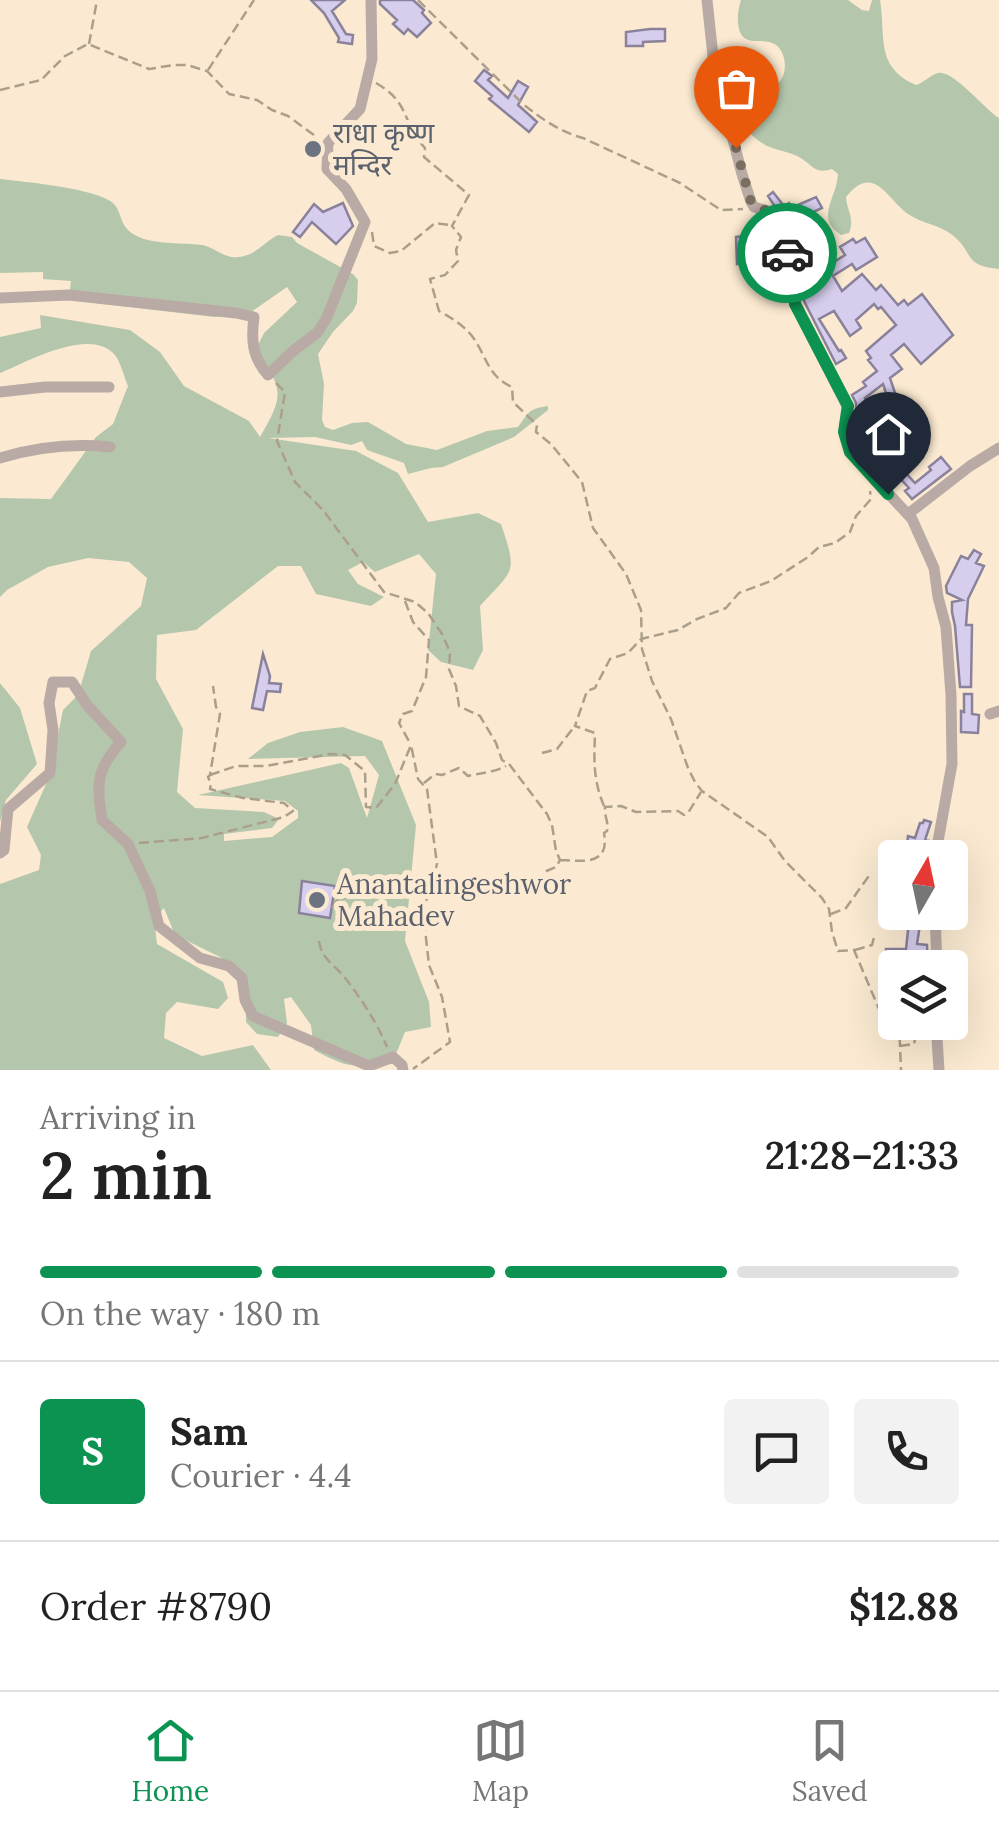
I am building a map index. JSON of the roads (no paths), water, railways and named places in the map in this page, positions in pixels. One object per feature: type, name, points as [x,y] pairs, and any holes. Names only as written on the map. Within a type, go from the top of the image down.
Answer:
[{"type":"street","points":[[0,298],[69,295],[254,317],[251,338],[258,364],[268,375],[318,332],[328,317],[365,222],[346,189],[327,169],[328,143],[360,110],[372,59],[372,0]]},
{"type":"street","points":[[707,0],[717,94],[751,202],[754,207],[768,211],[786,248],[795,304],[848,406],[844,432],[850,452],[912,519],[934,568],[946,627],[952,764],[937,840]]},
{"type":"street","points":[[0,392],[109,387]]},
{"type":"street","points":[[0,458],[34,448],[110,446]]},
{"type":"street","points":[[908,514],[999,448]]},
{"type":"street","points":[[0,853],[4,850],[8,810],[50,773],[52,682],[72,682],[121,742],[110,755],[97,784],[102,820],[128,844],[150,891],[159,926],[200,958],[229,966],[242,978],[252,1016],[369,1066],[393,1057],[403,1070]]},
{"type":"street","points":[[937,1040],[940,1070]]},
{"type":"place","name":"राधा कृष्ण मन्दिर","points":[[313,149]]},
{"type":"place","name":"Anantalingeshwor Mahadev","points":[[317,900]]}]
